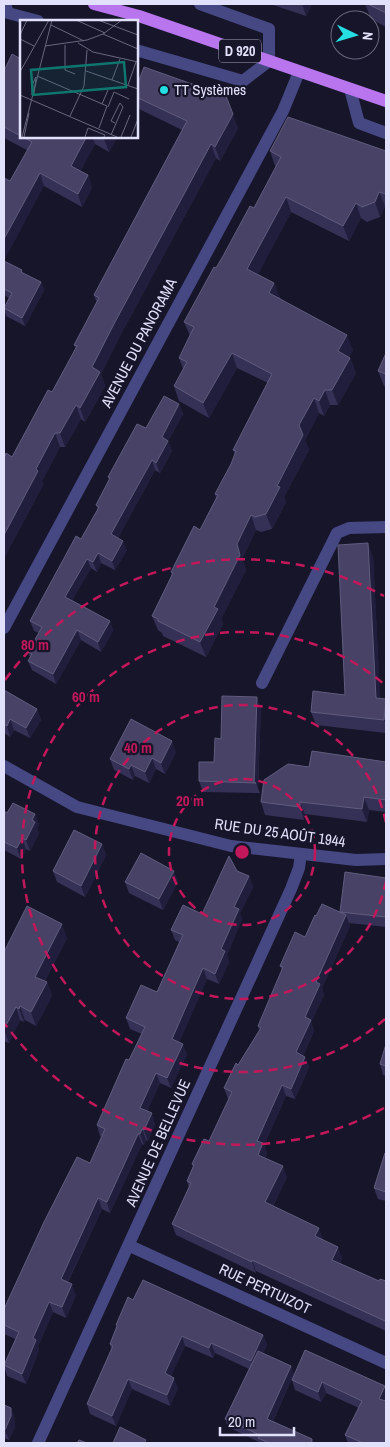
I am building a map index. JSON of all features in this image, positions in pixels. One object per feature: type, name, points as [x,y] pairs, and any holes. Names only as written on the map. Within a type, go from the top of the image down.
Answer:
[{"type":"main road","name":"D 920","points":[[94,4],[139,16],[386,101]]},
{"type":"street","points":[[5,4],[8,13],[34,20]]},
{"type":"street","points":[[138,51],[242,81],[269,61],[269,28],[200,4]]},
{"type":"street","name":"AVENUE DU PANORAMA","points":[[4,628],[283,111],[299,72]]},
{"type":"street","points":[[350,88],[359,123],[386,132]]},
{"type":"street","points":[[262,683],[337,533],[349,528],[386,527]]},
{"type":"street","name":"RUE DU 25 AOÛT 1944","points":[[4,766],[77,807],[231,846],[356,860],[386,859]]},
{"type":"street","name":"AVENUE DE BELLEVUE","points":[[38,1443],[130,1246],[291,889],[299,868],[301,854]]},
{"type":"street","name":"RUE PERTUIZOT","points":[[130,1246],[386,1363]]},
{"type":"building","points":[[368,4],[386,4],[386,13]]},
{"type":"building","points":[[12,54],[20,58],[20,136],[4,127],[4,71]]},
{"type":"building","points":[[144,67],[226,96],[233,114],[215,147],[211,144],[115,322],[92,367],[100,372],[80,408],[76,405],[60,433],[55,433],[36,469],[38,471],[4,535],[4,459],[6,453],[12,457],[48,390],[52,392],[77,346],[74,345],[99,298],[94,295],[187,121],[138,98],[138,83]]},
{"type":"building","points":[[288,117],[386,151],[386,194],[379,192],[375,202],[362,207],[356,203],[343,226],[286,197],[247,269],[274,283],[269,293],[347,335],[338,351],[350,358],[332,390],[325,390],[319,401],[314,398],[299,425],[303,435],[277,486],[280,487],[266,514],[255,517],[251,515],[237,544],[240,555],[214,607],[218,609],[200,642],[158,621],[158,619],[152,616],[194,526],[200,530],[218,495],[215,494],[236,451],[233,450],[272,374],[232,353],[203,403],[174,386],[187,362],[179,358],[194,327],[184,322],[250,206],[254,208],[281,157],[270,151]]},
{"type":"building","points":[[25,138],[86,138],[71,166],[88,175],[78,194],[40,173],[4,239],[4,178],[10,181],[32,142]]},
{"type":"building","points":[[4,261],[41,282],[22,318],[4,308],[12,293],[4,289]]},
{"type":"building","points":[[386,353],[386,374],[378,371]]},
{"type":"building","points":[[164,396],[179,404],[162,437],[168,441],[156,463],[152,460],[111,534],[123,541],[112,561],[98,553],[93,562],[87,559],[65,597],[110,621],[98,642],[77,630],[53,674],[28,661],[32,654],[28,652],[42,627],[30,621],[76,536],[81,539],[99,507],[96,505],[110,478],[108,477],[137,424],[146,428]]},
{"type":"building","points":[[368,543],[376,698],[386,699],[384,720],[311,712],[313,691],[345,695],[338,545]]},
{"type":"building","points":[[4,690],[37,709],[26,728],[10,719],[7,726],[4,724]]},
{"type":"building","points":[[222,696],[257,697],[254,782],[256,783],[199,781],[199,762],[214,762],[215,738],[221,739]]},
{"type":"building","points":[[131,719],[172,741],[161,763],[152,758],[145,772],[131,765],[129,769],[110,759]]},
{"type":"building","points":[[312,751],[386,762],[386,800],[364,797],[362,809],[300,802],[300,807],[261,802],[264,780],[288,764],[309,767]]},
{"type":"building","points":[[13,803],[35,814],[32,820],[35,822],[26,840],[22,838],[17,848],[4,842],[4,811],[7,813]]},
{"type":"building","points":[[74,830],[102,844],[81,886],[53,871]]},
{"type":"building","points":[[141,853],[174,871],[159,899],[125,882]]},
{"type":"building","points":[[229,856],[237,871],[249,876],[234,907],[239,909],[221,949],[225,951],[215,974],[203,968],[172,1039],[183,1044],[167,1078],[156,1073],[140,1108],[152,1113],[144,1130],[142,1129],[140,1134],[138,1134],[107,1202],[98,1198],[61,1279],[72,1284],[62,1307],[49,1302],[33,1338],[36,1340],[22,1374],[4,1365],[19,1332],[4,1325],[4,1309],[44,1222],[77,1157],[90,1163],[105,1129],[97,1125],[126,1059],[129,1060],[145,1027],[126,1018],[141,985],[157,992],[183,935],[171,930],[183,905],[202,914]]},
{"type":"building","points":[[345,872],[386,878],[386,917],[340,912]]},
{"type":"building","points":[[322,904],[346,915],[316,982],[320,984],[305,1017],[311,1020],[296,1052],[305,1057],[291,1089],[282,1085],[257,1141],[263,1143],[258,1155],[283,1166],[265,1202],[319,1228],[315,1236],[338,1247],[332,1260],[379,1281],[380,1279],[386,1281],[385,1321],[172,1224],[191,1183],[187,1181],[194,1165],[192,1164],[204,1139],[209,1141],[232,1092],[224,1088],[236,1063],[238,1065],[261,1028],[258,1026],[283,967],[280,966],[295,932],[305,937]]},
{"type":"building","points":[[27,906],[62,924],[35,977],[47,982],[31,1012],[20,1006],[19,1009],[16,1007],[4,1029],[4,952]]},
{"type":"building","points":[[386,1044],[386,1066],[380,1064]]},
{"type":"building","points":[[386,1153],[386,1192],[374,1188]]},
{"type":"building","points":[[143,1280],[263,1335],[251,1361],[211,1343],[209,1348],[182,1336],[165,1373],[174,1378],[167,1395],[128,1379],[112,1416],[87,1404],[113,1346],[110,1344],[128,1297],[133,1300]]},
{"type":"building","points":[[305,1350],[385,1386],[379,1399],[386,1401],[386,1443],[363,1443],[345,1435],[362,1401],[322,1382],[318,1392],[292,1380]]},
{"type":"building","points":[[258,1351],[291,1366],[267,1419],[312,1439],[311,1443],[269,1443],[258,1438],[260,1435],[225,1419]]},
{"type":"building","points":[[4,1405],[11,1408],[11,1416],[5,1430],[4,1429]]},
{"type":"building","points":[[120,1427],[146,1440],[144,1443],[113,1443]]},
{"type":"place","name":"TT Systèmes","points":[[164,90]]}]
